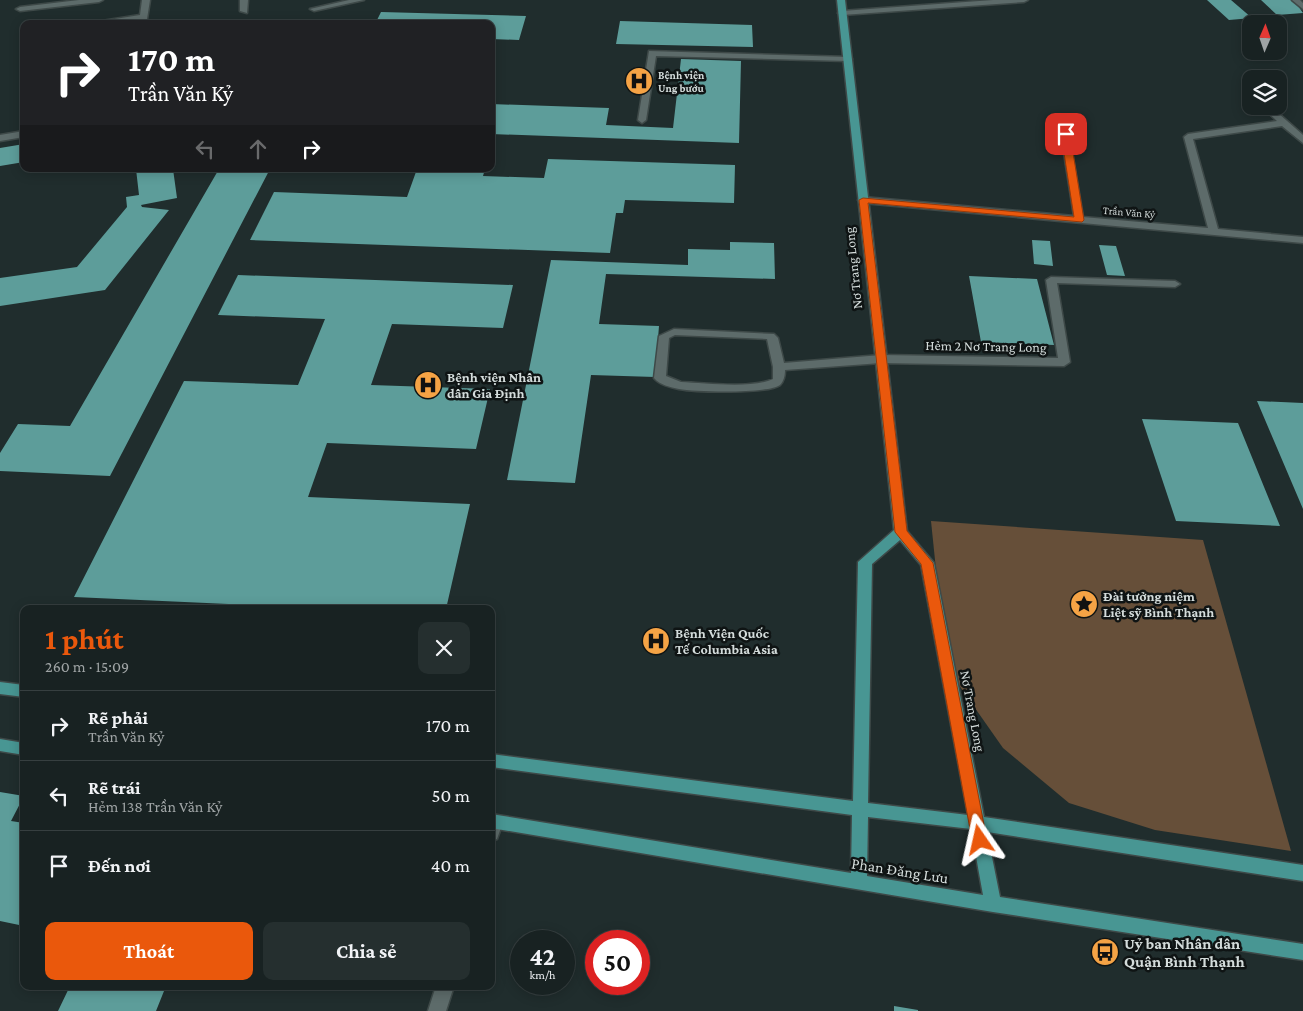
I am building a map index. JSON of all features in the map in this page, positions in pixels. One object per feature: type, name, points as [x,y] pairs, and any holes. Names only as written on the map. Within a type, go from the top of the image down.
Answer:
[{"type":"main road","name":"Nơ Trang Long","points":[[841,0],[901,532],[927,563],[993,904]]},
{"type":"main road","points":[[859,882],[865,562],[901,532]]},
{"type":"main road","points":[[0,688],[20,690]]},
{"type":"main road","points":[[0,745],[20,748]]},
{"type":"main road","points":[[495,761],[755,796],[976,823],[1303,873]]},
{"type":"main road","name":"Phan Đăng Lưu","points":[[495,826],[1303,952]]},
{"type":"street","points":[[20,10],[99,0]]},
{"type":"street","points":[[120,20],[144,17],[146,0]]},
{"type":"street","points":[[244,0],[244,11]]},
{"type":"street","points":[[314,9],[360,0]]},
{"type":"street","points":[[842,13],[940,3],[1024,0]]},
{"type":"street","points":[[1296,0],[1303,7]]},
{"type":"street","points":[[642,120],[652,54],[848,59]]},
{"type":"street","points":[[1275,115],[1303,140]]},
{"type":"street","points":[[1214,232],[1188,137],[1284,123]]},
{"type":"street","points":[[1293,131],[1303,130]]},
{"type":"street","points":[[1066,134],[1079,220]]},
{"type":"street","points":[[0,138],[20,135]]},
{"type":"street","name":"Trần Văn Kỷ","points":[[863,200],[1303,240]]},
{"type":"street","name":"Hẻm 2 Nơ Trang Long","points":[[881,359],[1064,362],[1051,280],[1175,284]]},
{"type":"street","points":[[674,332],[770,336],[776,345],[780,367],[776,382],[757,387],[681,386],[660,378],[664,336],[674,332]]},
{"type":"street","points":[[780,367],[881,359]]},
{"type":"street","points":[[437,1011],[443,990]]},
{"type":"shaded area","points":[[931,521],[1203,540],[1291,851],[1155,830],[1069,803],[1003,748],[956,681],[945,657]]},
{"type":"building","points":[[1207,0],[1231,0],[1248,15],[1242,15],[1242,19],[1229,20]]},
{"type":"building","points":[[1261,0],[1294,0],[1303,13],[1277,15]]},
{"type":"building","points":[[381,12],[526,16],[519,40],[495,39],[495,20],[377,20]]},
{"type":"building","points":[[620,21],[752,25],[753,47],[616,44]]},
{"type":"building","points":[[681,59],[741,61],[739,143],[495,134],[495,104],[609,108],[606,125],[673,128]]},
{"type":"building","points":[[20,145],[20,163],[0,166],[0,148]]},
{"type":"building","points":[[548,159],[735,165],[734,203],[625,200],[623,213],[616,213],[610,253],[250,240],[274,192],[407,197],[416,172],[484,172],[483,176],[544,178]]},
{"type":"building","points":[[136,172],[173,172],[177,198],[141,205],[142,207],[169,210],[105,290],[0,306],[0,278],[77,267],[127,207],[126,197],[139,195]]},
{"type":"building","points":[[217,172],[268,172],[110,476],[0,471],[0,453],[18,424],[70,426]]},
{"type":"building","points":[[1032,240],[1050,241],[1053,266],[1034,264]]},
{"type":"building","points":[[730,242],[774,243],[775,279],[606,274],[599,324],[659,326],[655,377],[591,375],[575,483],[507,480],[551,260],[688,265],[688,249],[730,250]]},
{"type":"building","points":[[1099,245],[1116,246],[1125,276],[1107,275]]},
{"type":"building","points":[[238,275],[513,285],[503,328],[392,324],[371,385],[490,389],[476,449],[327,443],[308,497],[470,504],[447,605],[251,605],[74,597],[184,381],[298,385],[325,319],[218,315]]},
{"type":"building","points":[[969,276],[1037,279],[1054,345],[981,342]]},
{"type":"building","points":[[1257,401],[1303,403],[1303,509]]},
{"type":"building","points":[[1142,419],[1238,423],[1280,526],[1176,521]]},
{"type":"building","points":[[0,792],[20,795],[20,804],[11,821],[20,822],[20,925],[0,921]]},
{"type":"building","points":[[68,990],[164,990],[156,1011],[58,1011]]},
{"type":"building","points":[[894,1006],[918,1010],[918,1011],[894,1011]]},
{"type":"place","name":"Bệnh viện Ung bướu","points":[[639,81]]},
{"type":"place","name":"Bệnh viện Nhân dân Gia Định","points":[[428,385]]},
{"type":"place","name":"Đài tưởng niệm Liệt sỹ Bình Thạnh","points":[[1084,604]]},
{"type":"place","name":"Bệnh Viện Quốc Tế Columbia Asia","points":[[656,641]]},
{"type":"place","name":"Uỷ ban Nhân dân Quận Bình Thạnh","points":[[1105,952]]},
{"type":"route","points":[[980,840],[927,563],[901,532],[863,200],[1079,220],[1066,134]]}]
